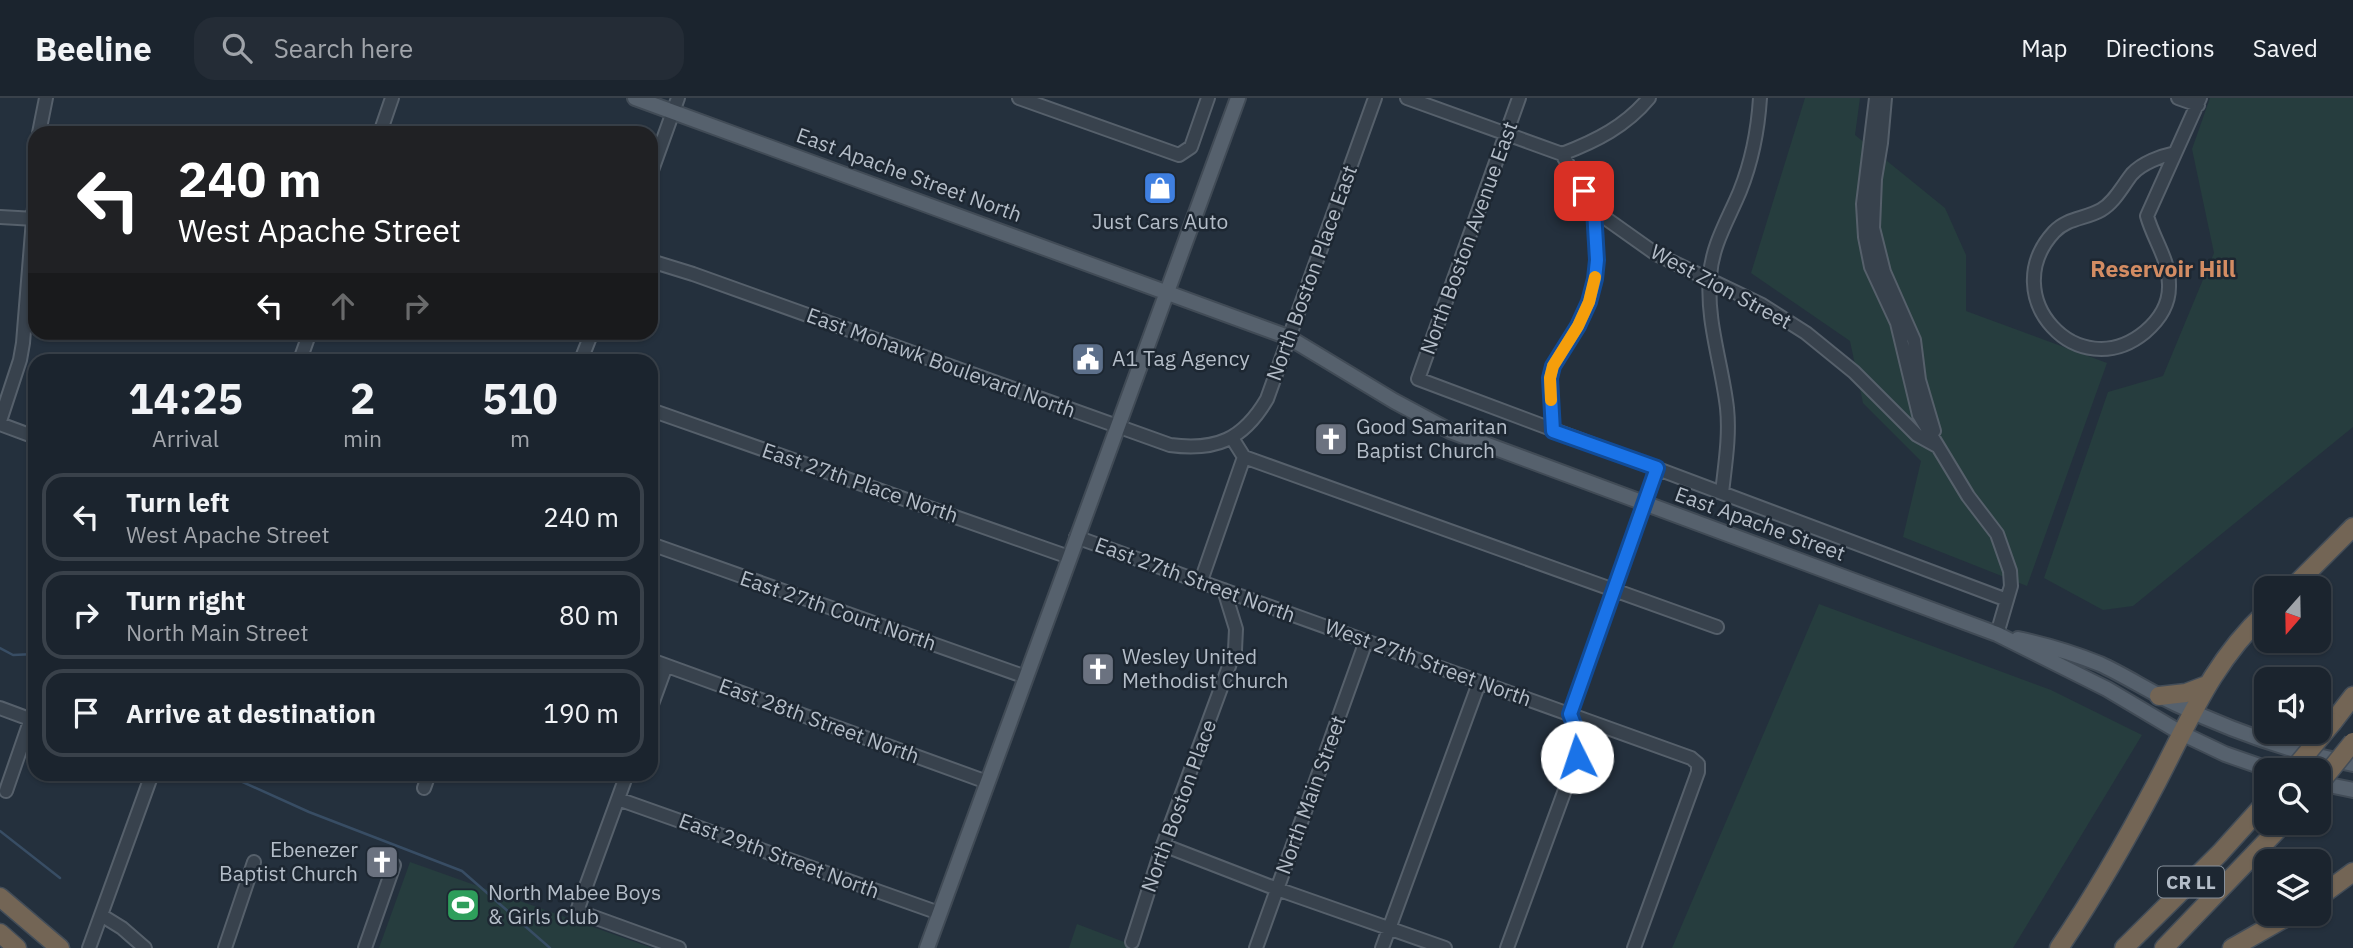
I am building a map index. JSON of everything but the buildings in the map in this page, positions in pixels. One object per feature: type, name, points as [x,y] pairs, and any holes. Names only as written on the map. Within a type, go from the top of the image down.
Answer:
[{"type":"highway","points":[[2304,576],[2353,527]]},
{"type":"highway","points":[[2059,948],[2120,850],[2207,685],[2239,638],[2254,624]]},
{"type":"highway","points":[[2159,696],[2186,693],[2207,685]]},
{"type":"highway","points":[[2303,758],[2353,696]]},
{"type":"highway","points":[[2331,769],[2353,742]]},
{"type":"highway","name":"CR LL","points":[[2124,948],[2254,815]]},
{"type":"highway","name":"CR LL","points":[[2164,948],[2273,835]]},
{"type":"highway","points":[[2331,888],[2353,872]]},
{"type":"highway","points":[[0,897],[53,942]]},
{"type":"highway","points":[[2232,948],[2271,926]]},
{"type":"highway","points":[[0,933],[17,948]]},
{"type":"main road","name":"East Apache Street North","points":[[635,98],[676,105],[1169,292]]},
{"type":"main road","points":[[927,948],[1238,98]]},
{"type":"main road","name":"East Apache Street","points":[[1169,292],[1288,337],[1394,401],[1450,431],[1997,634],[2073,654],[2101,665],[2192,712],[2281,746],[2353,764]]},
{"type":"main road","name":"East Apache Street","points":[[1997,634],[2107,689],[2181,733],[2254,764]]},
{"type":"main road","points":[[2331,785],[2353,790]]},
{"type":"street","points":[[40,126],[46,98]]},
{"type":"street","points":[[382,126],[392,98]]},
{"type":"street","points":[[1019,98],[1174,155],[1191,147],[1208,98]]},
{"type":"street","name":"North Boston Place East","points":[[1232,438],[1258,414],[1267,399],[1375,98]]},
{"type":"street","points":[[1407,98],[1562,155],[1594,210],[1597,260],[1595,279],[1589,302],[1578,326],[1553,366],[1550,378],[1553,431],[2007,600]]},
{"type":"street","name":"North Boston Avenue East","points":[[1519,98],[1418,379],[1553,431]]},
{"type":"street","points":[[1562,155],[1621,126],[1649,98]]},
{"type":"street","points":[[1722,493],[1728,438],[1727,411],[1712,330],[1709,280],[1712,257],[1751,160],[1758,130],[1760,98]]},
{"type":"street","points":[[1876,98],[1872,140],[1864,177],[1865,237],[1871,267],[1898,323],[1919,415],[1968,495],[1997,534],[2010,571],[2011,586],[1997,634]]},
{"type":"street","points":[[1885,98],[1875,179],[1873,228],[1884,272],[1914,340],[1924,399],[1940,448]]},
{"type":"street","points":[[2175,153],[2164,155],[2135,170],[2103,209],[2071,219],[2055,231],[2045,244],[2033,281],[2036,300],[2049,325],[2075,344],[2096,349],[2122,345],[2138,338],[2151,327],[2168,300],[2168,270],[2147,216],[2199,101],[2178,98]]},
{"type":"street","points":[[658,154],[676,105]]},
{"type":"street","name":"West Zion Street","points":[[1594,210],[1656,254],[1762,305],[1806,333],[1854,372],[1917,435],[1940,448]]},
{"type":"street","points":[[0,217],[28,219]]},
{"type":"street","name":"East Mohawk Boulevard North","points":[[658,263],[1170,445],[1209,447],[1232,438]]},
{"type":"street","points":[[28,285],[20,360],[0,423],[28,434]]},
{"type":"street","points":[[20,360],[28,361]]},
{"type":"street","name":"East 27th Place North","points":[[658,412],[1069,557]]},
{"type":"street","points":[[1232,438],[1244,457],[1397,510],[1717,628]]},
{"type":"street","points":[[1201,581],[1244,457]]},
{"type":"street","points":[[1507,948],[1577,757],[1580,740],[1570,714],[1657,468]]},
{"type":"street","name":"East 27th Street North","points":[[1076,537],[1314,623]]},
{"type":"street","name":"East 27th Court North","points":[[658,546],[1026,677]]},
{"type":"street","name":"North Boston Place","points":[[1132,942],[1163,845],[1235,650],[1236,629],[1224,590]]},
{"type":"street","name":"West 27th Street North","points":[[1314,623],[1691,758],[1698,764],[1698,772],[1634,948]]},
{"type":"street","name":"North Main Street","points":[[1256,948],[1366,641]]},
{"type":"street","name":"East 28th Street North","points":[[658,663],[987,782]]},
{"type":"street","points":[[658,688],[666,666]]},
{"type":"street","points":[[1381,948],[1479,683]]},
{"type":"street","points":[[0,708],[28,715]]},
{"type":"street","points":[[6,791],[28,732]]},
{"type":"street","points":[[89,948],[149,781]]},
{"type":"street","points":[[424,788],[426,781]]},
{"type":"street","points":[[624,781],[577,911],[680,948]]},
{"type":"street","name":"East 29th Street North","points":[[618,799],[939,913]]},
{"type":"street","points":[[1163,845],[1277,889],[1445,948]]},
{"type":"street","points":[[225,948],[254,862]]},
{"type":"street","points":[[365,948],[394,865]]},
{"type":"street","points":[[100,915],[122,928],[145,948]]},
{"type":"green space","points":[[1805,98],[1860,98],[1855,135],[1945,208],[1966,255],[1966,311],[2107,363],[2027,586],[1903,537],[1921,461],[1863,403],[1850,341],[1751,273]]},
{"type":"green space","points":[[2210,98],[2353,98],[2353,427],[2133,606],[2103,610],[2044,578],[2108,392],[2163,376],[2214,253],[2192,149]]},
{"type":"green space","points":[[1819,604],[2051,690],[2142,735],[2013,948],[1672,948]]},
{"type":"green space","name":"North Mabee Boys & Girls Club","points":[[410,862],[652,948],[379,948]]},
{"type":"green space","points":[[1077,924],[1140,948],[1069,948]]},
{"type":"waterway","points":[[0,648],[13,655],[28,654]]},
{"type":"waterway","points":[[240,781],[309,812],[462,871],[550,948]]},
{"type":"waterway","points":[[0,831],[60,878]]},
{"type":"slow traffic","points":[[1551,400],[1550,378],[1553,366],[1578,326],[1589,302],[1595,277]]},
{"type":"place","name":"Just Cars Auto","points":[[1160,188]]},
{"type":"place","name":"A1 Tag Agency","points":[[1088,359]]},
{"type":"place","name":"Good Samaritan Baptist Church","points":[[1331,439]]},
{"type":"place","name":"Wesley United Methodist Church","points":[[1098,669]]},
{"type":"place","name":"Ebenezer Baptist Church","points":[[382,862]]},
{"type":"place","name":"North Mabee Boys & Girls Club","points":[[463,905]]},
{"type":"district","name":"Reservoir Hill","points":[[2163,269]]},
{"type":"route","points":[[1577,757],[1580,740],[1570,714],[1657,468],[1553,431],[1550,378],[1553,366],[1578,326],[1589,302],[1595,279],[1597,260],[1594,210],[1584,191]]}]
